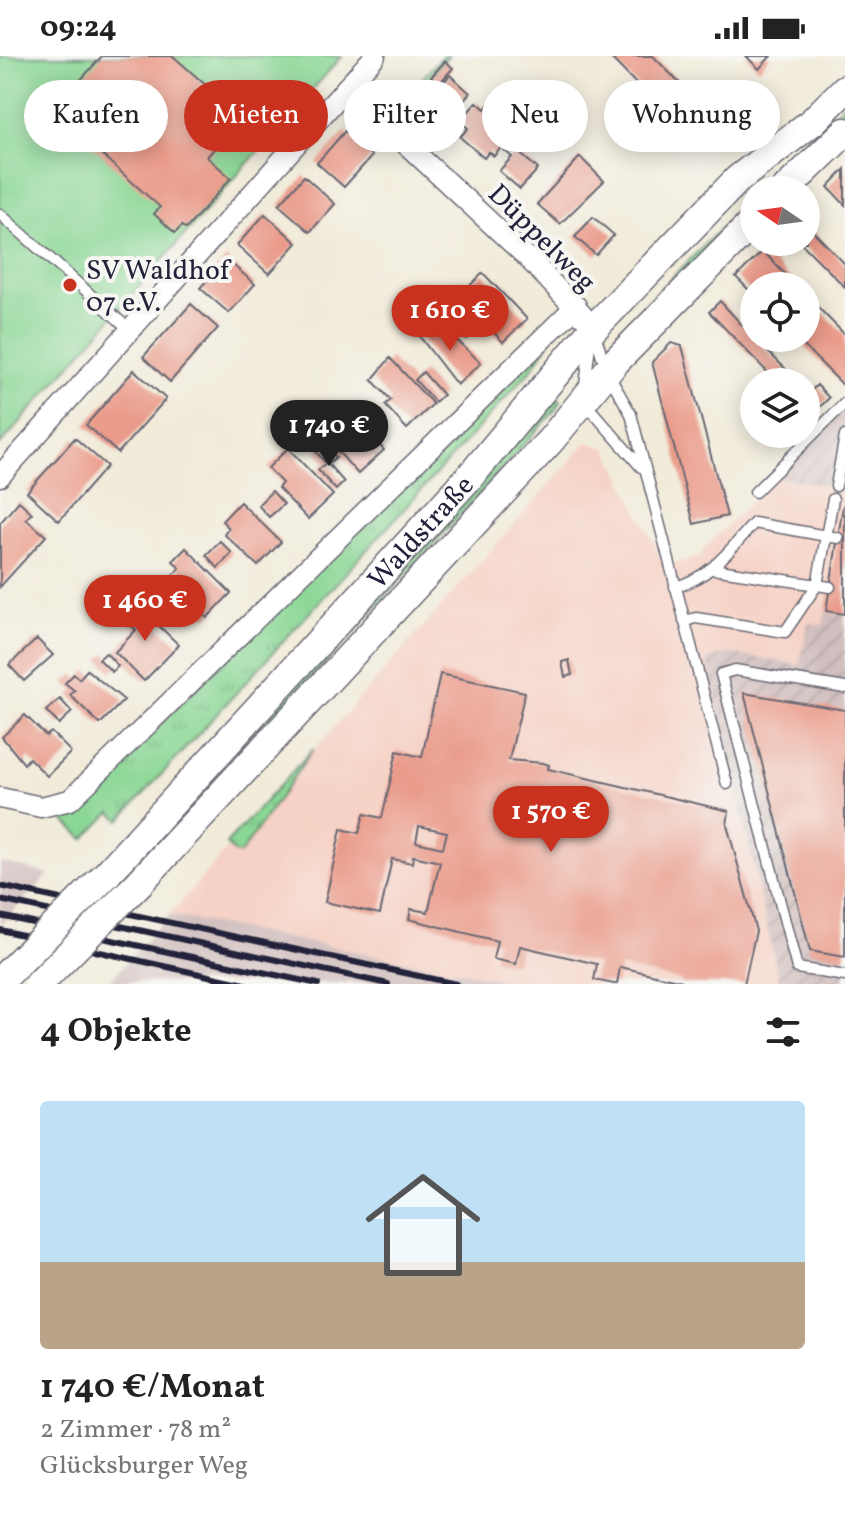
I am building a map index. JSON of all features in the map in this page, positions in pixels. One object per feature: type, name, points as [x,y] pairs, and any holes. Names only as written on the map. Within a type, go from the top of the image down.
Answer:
[{"type":"main road","name":"Waldstraße","points":[[0,981],[107,874],[474,472],[593,329],[738,179],[812,122],[845,89]]},
{"type":"main road","points":[[799,176],[845,132]]},
{"type":"main road","name":"Waldstraße","points":[[39,984],[140,882],[607,372],[740,235]]},
{"type":"main road","points":[[0,981],[13,984]]},
{"type":"street","points":[[353,80],[375,56]]},
{"type":"street","points":[[0,474],[344,90]]},
{"type":"street","name":"Düppelweg","points":[[414,152],[576,306],[593,329]]},
{"type":"street","points":[[0,798],[41,807],[70,800],[576,306]]},
{"type":"lane","points":[[0,214],[130,330]]},
{"type":"lane","points":[[593,329],[607,372],[631,414],[727,784]]},
{"type":"lane","points":[[593,329],[583,401],[645,472]]},
{"type":"lane","points":[[755,492],[845,403]]},
{"type":"lane","points":[[836,486],[845,436]]},
{"type":"lane","points":[[684,621],[696,618],[785,632],[817,585],[833,499]]},
{"type":"lane","points":[[675,587],[689,584],[713,569],[754,523],[838,538]]},
{"type":"lane","points":[[713,569],[830,587]]},
{"type":"lane","points":[[845,688],[735,670],[721,674],[797,968],[845,976]]},
{"type":"shaded area","points":[[845,410],[845,489],[776,477],[806,448],[820,448],[820,434]]},
{"type":"shaded area","points":[[587,442],[607,448],[665,566],[703,556],[702,550],[776,477],[845,489],[845,614],[826,611],[823,625],[800,665],[729,653],[707,660],[780,984],[523,984],[169,915],[229,847],[241,853],[311,753]]},
{"type":"shaded area","points":[[826,611],[845,614],[845,984],[780,984],[707,660],[729,653],[800,665],[808,623],[823,625]]},
{"type":"shaded area","points":[[0,862],[49,874],[0,925]]},
{"type":"shaded area","points":[[169,915],[523,984],[109,982]]},
{"type":"green space","name":"SV Waldhof 07 e.V.","points":[[0,56],[342,56],[321,80],[184,80],[184,152],[258,152],[0,445]]},
{"type":"green space","points":[[442,56],[448,56],[427,80],[420,80]]},
{"type":"green space","points":[[845,103],[845,112],[782,176],[773,176]]},
{"type":"green space","points":[[740,209],[740,218],[607,353],[646,304]]},
{"type":"green space","points":[[550,341],[532,369],[120,820],[111,812],[84,839],[64,820],[65,813],[79,804]]},
{"type":"green space","points":[[558,397],[561,402],[551,415],[131,876],[125,874]]},
{"type":"green space","points":[[313,749],[241,853],[236,854],[226,844]]},
{"type":"building","points":[[102,56],[173,56],[200,80],[184,80],[184,152],[211,152],[207,157],[231,178],[186,229],[182,226],[175,233],[154,214],[160,207],[99,152],[168,152],[168,80],[81,80]]},
{"type":"building","points":[[609,56],[653,56],[677,80],[632,80]]},
{"type":"building","points":[[746,56],[771,56],[759,69]]},
{"type":"building","points":[[445,61],[453,68],[442,80],[431,77]]},
{"type":"building","points":[[477,102],[482,106],[482,152],[489,152],[484,158],[466,142],[466,114]]},
{"type":"building","points":[[344,132],[344,152],[368,152],[372,156],[344,187],[317,163]]},
{"type":"building","points":[[506,152],[518,152],[538,169],[520,189],[499,171],[512,157]]},
{"type":"building","points":[[580,157],[604,181],[560,224],[537,204]]},
{"type":"building","points":[[845,169],[845,205],[828,187]]},
{"type":"building","points":[[304,176],[335,204],[310,232],[279,205]]},
{"type":"building","points":[[265,214],[297,243],[269,274],[237,245]]},
{"type":"building","points":[[593,217],[614,235],[596,255],[575,237]]},
{"type":"building","points":[[820,238],[845,264],[845,287],[814,256],[820,256]]},
{"type":"building","points":[[758,256],[768,256],[783,272],[741,272]]},
{"type":"building","points":[[226,259],[255,284],[229,313],[200,288]]},
{"type":"building","points":[[483,273],[527,319],[503,342],[459,296]]},
{"type":"building","points":[[720,301],[740,323],[740,344],[709,312]]},
{"type":"building","points":[[191,304],[218,328],[170,382],[143,357]]},
{"type":"building","points":[[467,309],[481,324],[466,339],[451,324]]},
{"type":"building","points":[[820,309],[845,335],[845,387],[810,352],[820,352]]},
{"type":"building","points":[[437,321],[481,363],[457,385],[420,337]]},
{"type":"building","points":[[671,343],[682,346],[727,516],[694,524],[652,362]]},
{"type":"building","points":[[748,352],[768,352],[785,368],[763,368]]},
{"type":"building","points":[[390,358],[433,404],[407,429],[385,405],[391,400],[372,380]]},
{"type":"building","points":[[134,370],[166,399],[118,453],[86,425]]},
{"type":"building","points":[[423,372],[443,395],[435,402],[415,380]]},
{"type":"building","points":[[820,388],[829,398],[820,407]]},
{"type":"building","points":[[364,406],[376,419],[370,425],[358,412]]},
{"type":"building","points":[[340,411],[361,434],[366,430],[384,450],[358,474],[319,430]]},
{"type":"building","points":[[75,438],[107,466],[59,521],[27,492]]},
{"type":"building","points":[[324,444],[336,457],[328,464],[344,482],[336,490],[318,470],[326,463],[316,452]]},
{"type":"building","points":[[288,448],[333,495],[308,519],[278,488],[282,483],[268,468]]},
{"type":"building","points":[[272,491],[284,504],[269,517],[258,505]]},
{"type":"building","points":[[19,501],[32,513],[26,519],[46,536],[0,587],[0,523]]},
{"type":"building","points":[[240,502],[281,542],[258,566],[224,534],[229,528],[222,521]]},
{"type":"building","points":[[845,506],[845,614],[826,611]]},
{"type":"building","points":[[220,541],[232,553],[218,568],[206,555]]},
{"type":"building","points":[[186,548],[231,593],[207,618],[169,580],[180,568],[173,561]]},
{"type":"building","points":[[167,592],[180,605],[165,620],[152,607]]},
{"type":"building","points":[[132,600],[179,645],[144,681],[115,652],[136,630],[119,613]]},
{"type":"building","points":[[37,639],[53,655],[24,681],[9,665]]},
{"type":"building","points":[[106,653],[118,666],[112,672],[99,659]]},
{"type":"building","points":[[569,660],[572,675],[565,677],[562,662]]},
{"type":"building","points":[[87,670],[124,700],[100,724],[70,695],[75,691],[65,683],[74,674],[79,679]]},
{"type":"building","points":[[440,674],[525,692],[509,760],[543,763],[549,765],[548,769],[729,811],[727,825],[756,931],[744,984],[681,984],[682,981],[620,967],[617,984],[614,984],[594,980],[597,964],[520,946],[516,964],[493,959],[497,941],[409,919],[411,909],[428,912],[440,862],[413,856],[412,863],[392,859],[380,914],[325,902],[341,829],[359,833],[364,814],[382,818],[397,751],[422,757]],"holes":[[[419,826],[447,832],[443,848],[416,842]]]},
{"type":"building","points":[[744,693],[845,710],[845,957],[810,951]]},
{"type":"building","points":[[60,699],[72,712],[59,724],[46,711]]},
{"type":"building","points":[[25,715],[46,736],[51,732],[71,752],[47,776],[29,758],[24,764],[2,737]]},
{"type":"railway","points":[[0,886],[456,984]]},
{"type":"railway","points":[[0,900],[388,984]]},
{"type":"railway","points":[[0,916],[318,984]]},
{"type":"railway","points":[[0,930],[245,984]]},
{"type":"place","name":"SV Waldhof 07 e.V.","points":[[70,285]]}]
